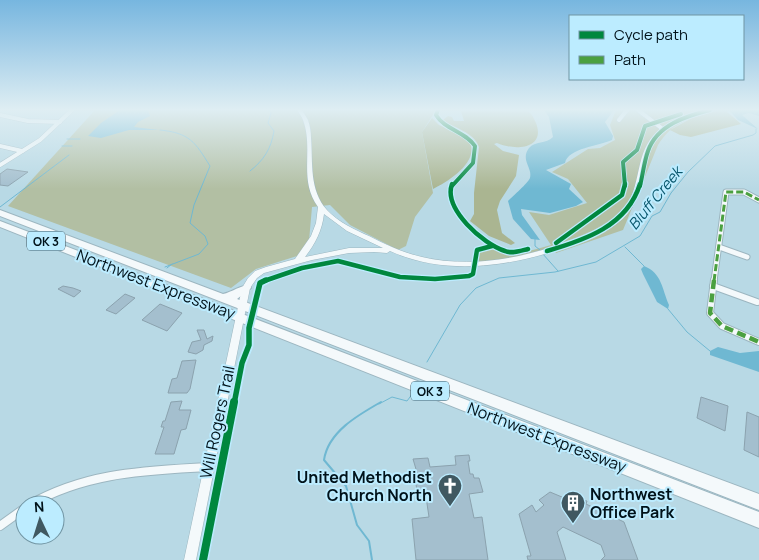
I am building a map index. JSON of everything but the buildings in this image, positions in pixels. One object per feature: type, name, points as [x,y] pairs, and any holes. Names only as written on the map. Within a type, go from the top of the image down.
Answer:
[{"type":"highway","name":"Northwest Expressway","points":[[1,217],[102,252],[221,297],[242,311],[759,520]]},
{"type":"highway","name":"Northwest Expressway","points":[[1,217],[92,259],[242,311],[759,502]]},
{"type":"highway","points":[[92,259],[102,252]]},
{"type":"highway","points":[[221,297],[236,295],[246,288]]},
{"type":"street","points":[[0,165],[44,136]]},
{"type":"street","points":[[298,261],[313,243],[321,220],[321,208],[310,181],[308,168],[309,136]]},
{"type":"street","points":[[190,560],[246,288],[250,280],[259,273],[298,261],[347,250],[391,251],[438,263],[463,265],[503,262],[537,254],[596,233],[626,212],[637,194],[651,142],[657,136]]},
{"type":"street","points":[[0,146],[22,151]]},
{"type":"street","points":[[759,200],[744,192],[731,190],[726,192],[710,313],[716,322],[759,342]]},
{"type":"street","points":[[321,208],[350,230],[391,251]]},
{"type":"street","points":[[719,247],[747,257]]},
{"type":"street","points":[[714,286],[757,302]]},
{"type":"street","points":[[47,495],[59,488],[94,476],[209,467]]},
{"type":"street","points":[[0,526],[15,515]]},
{"type":"green space","points":[[71,136],[423,136],[433,193],[415,217],[406,246],[398,250],[350,225],[330,205],[312,207],[309,241],[297,256],[256,269],[231,288],[8,206]]},
{"type":"green space","points":[[423,136],[466,137],[471,145],[468,161],[456,175],[433,189]]},
{"type":"green space","points":[[471,136],[537,136],[533,143],[527,146],[512,147],[494,144],[503,151],[519,155],[516,176],[500,201],[497,210],[502,233],[515,243],[511,245],[489,236],[470,221],[474,214],[474,193],[479,147]]},
{"type":"green space","points":[[614,136],[665,136],[658,145],[623,230],[556,253],[552,247],[516,257],[478,263],[478,252],[487,248],[512,253],[551,245],[529,212],[549,215],[587,203],[568,179],[552,172],[588,149],[600,148],[615,140]]},
{"type":"water","points":[[89,136],[108,136],[101,138]]},
{"type":"water","points":[[613,136],[612,140],[578,151],[567,158],[565,163],[546,170],[571,184],[569,189],[583,202],[576,206],[550,213],[521,209],[522,215],[540,240],[531,239],[513,219],[508,201],[530,178],[530,171],[526,160],[529,148],[534,144],[547,141],[553,137]]},
{"type":"water","points":[[644,266],[658,277],[669,305],[668,309],[657,302],[641,269]]},
{"type":"water","points":[[718,347],[740,353],[759,351],[759,372],[710,355],[710,351]]},
{"type":"waterway","points":[[171,265],[199,254],[208,244],[205,236],[190,223],[194,205],[210,166],[191,140],[185,136]]},
{"type":"waterway","points":[[250,171],[259,163],[269,149],[273,136]]},
{"type":"waterway","name":"Bluff Creek","points":[[427,362],[460,305],[476,288],[499,278],[555,272],[596,262],[640,236],[652,216],[660,212],[671,193],[688,172],[715,146],[749,136]]},
{"type":"waterway","points":[[67,139],[80,139]]},
{"type":"waterway","points":[[62,146],[72,146]]},
{"type":"waterway","points":[[0,207],[69,155]]},
{"type":"waterway","points":[[535,239],[535,246],[540,250]]},
{"type":"waterway","points":[[625,247],[644,266]]},
{"type":"waterway","points":[[542,253],[558,271]]},
{"type":"waterway","points":[[165,267],[171,265]]},
{"type":"waterway","points":[[167,268],[171,265]]},
{"type":"waterway","points":[[668,309],[687,332],[710,351]]},
{"type":"waterway","name":"Bluff Creek","points":[[379,404],[392,397],[407,401],[413,393]]},
{"type":"waterway","name":"Bluff Creek","points":[[372,560],[369,541],[357,525],[346,486],[324,460],[331,441],[345,425],[381,402]]},
{"type":"marked path","points":[[759,200],[744,192],[726,192],[710,313],[722,326],[759,342]]},
{"type":"cycle path","points":[[467,136],[475,146],[475,156],[469,168],[452,184],[450,198],[454,208],[469,227],[497,248],[510,252],[528,249]]},
{"type":"cycle path","points":[[556,243],[563,240],[578,226],[622,195],[625,188],[623,162],[637,150],[642,136]]},
{"type":"cycle path","points":[[547,251],[590,236],[609,226],[626,212],[635,198],[641,183],[648,151],[656,136]]},
{"type":"cycle path","name":"Will Rogers Trail","points":[[203,560],[242,363],[249,345],[249,328],[260,283],[302,268],[338,261],[349,262],[373,271],[400,277],[435,279],[469,276],[473,274],[477,250],[492,246]]},
{"type":"place","name":"United Methodist Church North","points":[[450,507]]},
{"type":"place","name":"Northwest Office Park","points":[[573,524]]}]
